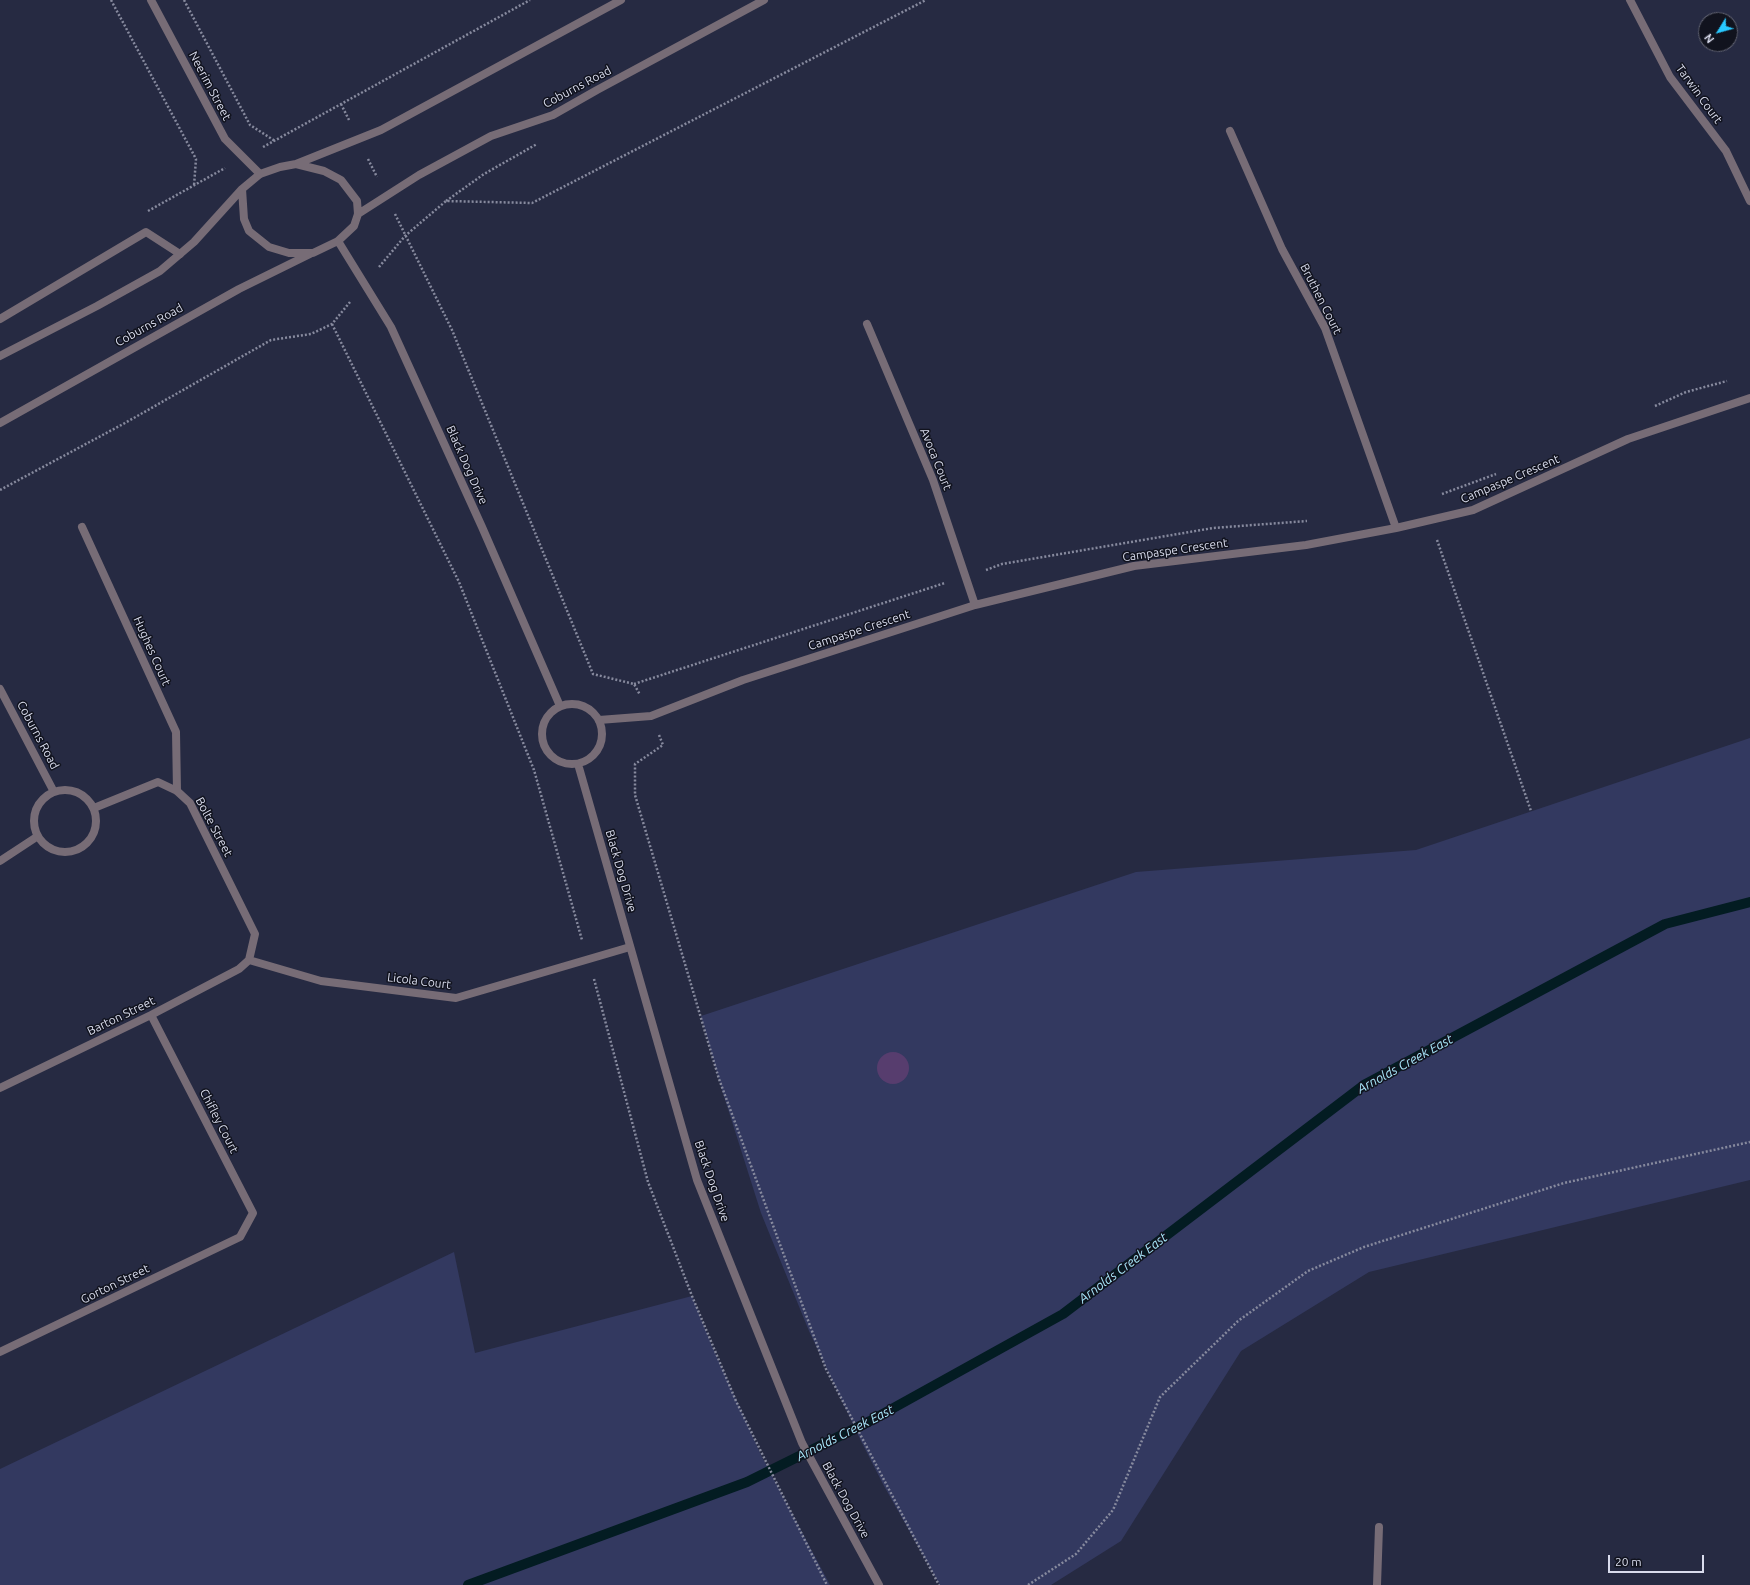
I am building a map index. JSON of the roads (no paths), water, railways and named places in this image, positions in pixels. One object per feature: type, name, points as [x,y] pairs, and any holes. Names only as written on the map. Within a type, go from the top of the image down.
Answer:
[{"type":"street","name":"Neerim Street","points":[[151,0],[225,139],[260,174]]},
{"type":"street","points":[[0,356],[160,271],[194,242],[242,189],[260,174],[280,166],[296,164],[388,126],[621,0]]},
{"type":"street","name":"Coburns Road","points":[[358,214],[419,175],[491,136],[554,115],[597,90],[764,0]]},
{"type":"street","name":"Tarwin Court","points":[[1630,0],[1670,77],[1726,151],[1750,201]]},
{"type":"street","name":"Bruthen Court","points":[[1230,131],[1282,249],[1325,328],[1396,528]]},
{"type":"street","points":[[242,189],[244,219],[249,231],[269,247],[289,253],[313,253],[338,241],[354,226],[358,214],[357,201],[341,180],[324,171],[296,164]]},
{"type":"street","points":[[0,319],[146,232],[180,254]]},
{"type":"street","name":"Black Dog Drive","points":[[338,241],[394,334],[482,526],[560,706]]},
{"type":"street","name":"Coburns Road","points":[[0,423],[239,289],[313,253]]},
{"type":"street","name":"Avoca Court","points":[[867,324],[933,480],[975,605]]},
{"type":"street","name":"Campaspe Crescent","points":[[599,720],[651,716],[743,680],[975,605],[1134,566],[1306,545],[1396,528],[1473,510],[1628,439],[1750,398]]},
{"type":"street","name":"Hughes Court","points":[[82,527],[176,732],[177,791]]},
{"type":"street","name":"Coburns Road","points":[[0,689],[54,792]]},
{"type":"street","points":[[569,704],[587,707],[599,720],[602,738],[599,747],[594,755],[578,764],[559,762],[551,756],[545,748],[542,738],[542,728],[545,719],[552,711],[560,706],[569,704]]},
{"type":"street","name":"Black Dog Drive","points":[[578,764],[697,1180],[790,1415],[808,1456],[879,1585]]},
{"type":"street","name":"Bolte Street","points":[[94,808],[158,782],[177,791],[190,803],[255,934],[249,960]]},
{"type":"street","points":[[65,790],[77,793],[87,799],[94,808],[96,820],[94,832],[89,842],[79,849],[68,852],[56,851],[46,845],[38,836],[35,826],[35,816],[39,806],[45,798],[54,792],[65,790]]},
{"type":"street","points":[[0,861],[38,836]]},
{"type":"street","name":"Licola Court","points":[[249,960],[321,981],[456,998],[630,947]]},
{"type":"street","name":"Barton Street","points":[[0,1088],[151,1015],[239,969],[249,960]]},
{"type":"street","name":"Chifley Court","points":[[151,1015],[253,1213],[240,1237]]},
{"type":"street","name":"Gorton Street","points":[[0,1352],[240,1237]]},
{"type":"street","points":[[1378,1585],[1379,1527]]},
{"type":"waterway","name":"Arnolds Creek East","points":[[468,1585],[747,1482],[870,1421],[1063,1314],[1364,1085],[1665,924],[1750,902]]}]
